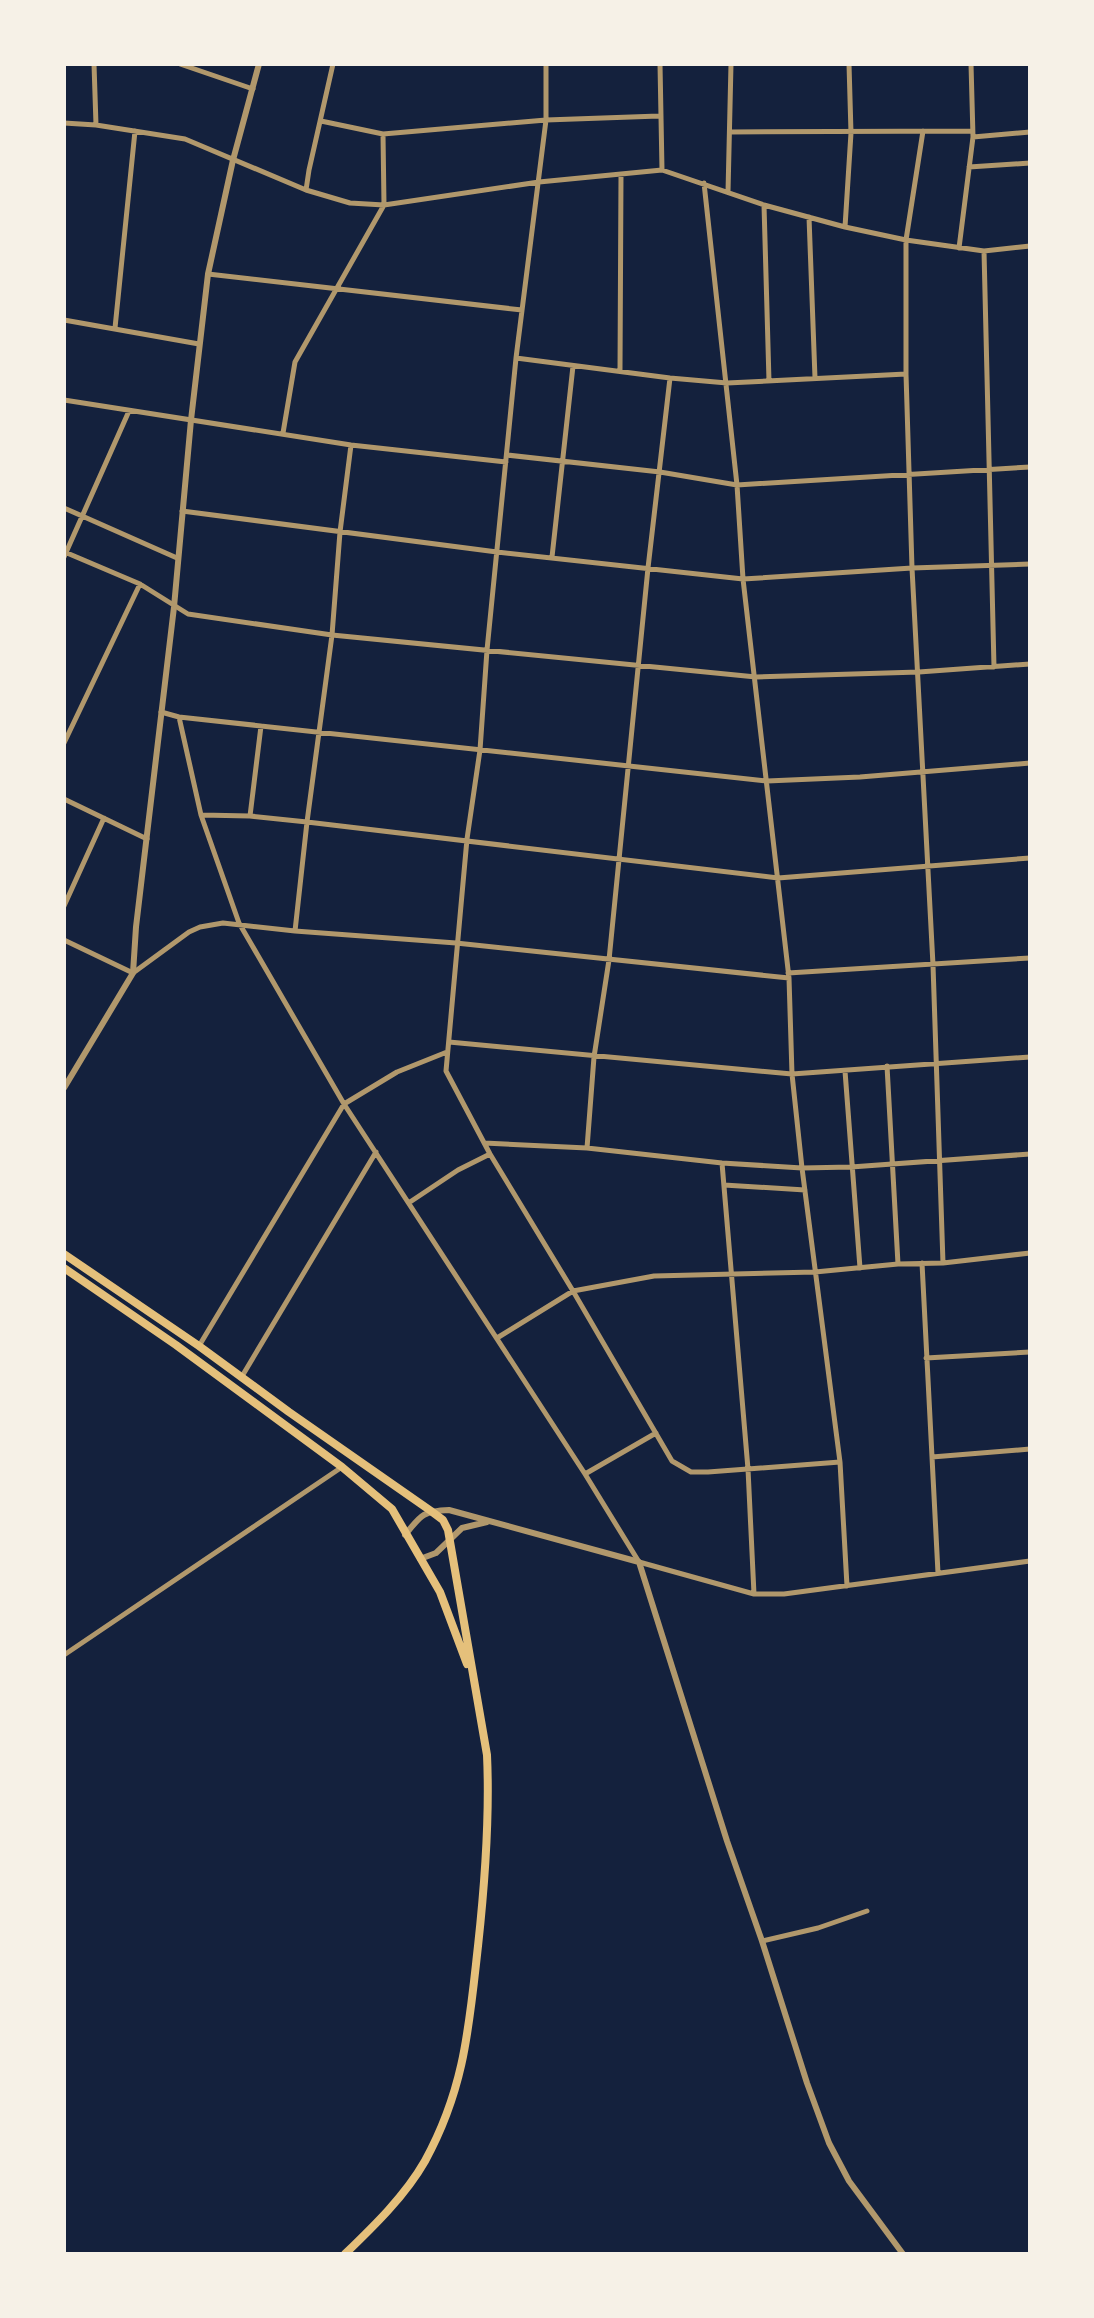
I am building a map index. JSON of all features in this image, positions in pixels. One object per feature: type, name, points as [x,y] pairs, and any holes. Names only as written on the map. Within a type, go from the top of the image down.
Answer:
[{"type":"main road","points":[[64,1254],[200,1346],[241,1378],[431,1511],[443,1520],[450,1541],[487,1755],[489,1792],[487,1846],[470,2025],[463,2067],[451,2104],[424,2163],[385,2214],[345,2253]]},
{"type":"main road","points":[[64,1268],[176,1345],[342,1467],[392,1509],[440,1592],[467,1664],[480,1718]]},
{"type":"street","points":[[94,64],[96,125]]},
{"type":"street","points":[[180,64],[253,89]]},
{"type":"street","points":[[133,973],[136,927],[174,607],[191,420],[208,274],[259,64]]},
{"type":"street","points":[[306,190],[333,64]]},
{"type":"street","points":[[546,64],[546,120],[516,358],[487,650],[480,750],[467,839],[449,1042],[445,1064],[448,1078],[490,1154],[672,1461],[691,1472],[840,1462]]},
{"type":"street","points":[[660,64],[659,116],[662,170]]},
{"type":"street","points":[[728,192],[731,64]]},
{"type":"street","points":[[845,227],[851,133],[849,64]]},
{"type":"street","points":[[959,248],[973,134],[971,64]]},
{"type":"street","points":[[321,121],[384,134],[546,120],[659,116]]},
{"type":"street","points":[[64,123],[135,130],[185,139],[306,190],[350,203],[384,205],[539,182],[662,170],[764,205],[845,227],[906,240],[984,252],[1029,246]]},
{"type":"street","points":[[115,328],[135,130]]},
{"type":"street","points":[[730,132],[923,131],[973,134],[1029,132]]},
{"type":"street","points":[[923,131],[906,240],[906,374],[912,568],[933,964],[943,1263]]},
{"type":"street","points":[[283,433],[295,362],[384,205],[384,134]]},
{"type":"street","points":[[969,167],[1029,163]]},
{"type":"street","points":[[620,371],[621,175]]},
{"type":"street","points":[[704,183],[727,383],[743,579],[789,975],[792,1074],[801,1168],[840,1462],[847,1586]]},
{"type":"street","points":[[764,205],[769,381]]},
{"type":"street","points":[[809,217],[814,378]]},
{"type":"street","points":[[984,252],[994,667]]},
{"type":"street","points":[[208,274],[522,310]]},
{"type":"street","points":[[64,320],[199,344]]},
{"type":"street","points":[[516,358],[727,383],[906,374]]},
{"type":"street","points":[[552,557],[573,366]]},
{"type":"street","points":[[587,1148],[594,1057],[609,960],[648,568],[670,378]]},
{"type":"street","points":[[64,400],[351,445],[506,462]]},
{"type":"street","points":[[129,411],[66,555],[140,584],[154,591],[174,607],[196,616],[332,635],[756,677],[919,672],[1029,664]]},
{"type":"street","points":[[295,931],[332,635],[340,532],[351,445]]},
{"type":"street","points":[[507,455],[660,472],[737,485],[1029,467]]},
{"type":"street","points":[[64,508],[177,558]]},
{"type":"street","points":[[182,511],[497,552],[743,579],[912,568],[1029,564]]},
{"type":"street","points":[[64,743],[140,584]]},
{"type":"street","points":[[162,712],[178,717],[767,781],[860,777],[1029,763]]},
{"type":"street","points":[[178,717],[201,815],[239,923],[345,1104],[585,1474],[639,1562],[727,1841],[829,2143],[849,2181],[903,2253]]},
{"type":"street","points":[[250,816],[261,726]]},
{"type":"street","points":[[64,799],[147,839]]},
{"type":"street","points":[[201,815],[250,816],[467,839],[778,878],[1029,858]]},
{"type":"street","points":[[64,906],[104,819]]},
{"type":"street","points":[[64,1088],[133,973],[189,932],[212,924],[239,923],[295,931],[789,975],[1029,958]]},
{"type":"street","points":[[64,940],[133,973]]},
{"type":"street","points":[[449,1042],[792,1074],[1029,1057]]},
{"type":"street","points":[[200,1346],[345,1104],[397,1072],[447,1052]]},
{"type":"street","points":[[887,1066],[898,1264]]},
{"type":"street","points":[[845,1071],[860,1268]]},
{"type":"street","points":[[484,1143],[587,1148],[801,1168],[851,1167],[1029,1154]]},
{"type":"street","points":[[241,1378],[376,1152]]},
{"type":"street","points":[[410,1202],[458,1170],[490,1154]]},
{"type":"street","points":[[722,1162],[748,1469],[754,1594]]},
{"type":"street","points":[[724,1185],[805,1190]]},
{"type":"street","points":[[497,1338],[573,1291],[654,1276],[815,1272],[898,1264],[943,1263],[1029,1253]]},
{"type":"street","points":[[922,1263],[938,1573]]},
{"type":"street","points":[[926,1358],[1029,1353]]},
{"type":"street","points":[[585,1474],[656,1433]]},
{"type":"street","points":[[932,1457],[1029,1449]]},
{"type":"street","points":[[64,1655],[342,1467]]},
{"type":"street","points":[[405,1535],[419,1518],[431,1511],[449,1510],[754,1594],[784,1594],[1029,1562]]},
{"type":"street","points":[[420,1559],[436,1553],[462,1528],[491,1521]]},
{"type":"street","points":[[762,1941],[818,1928],[867,1911]]}]
